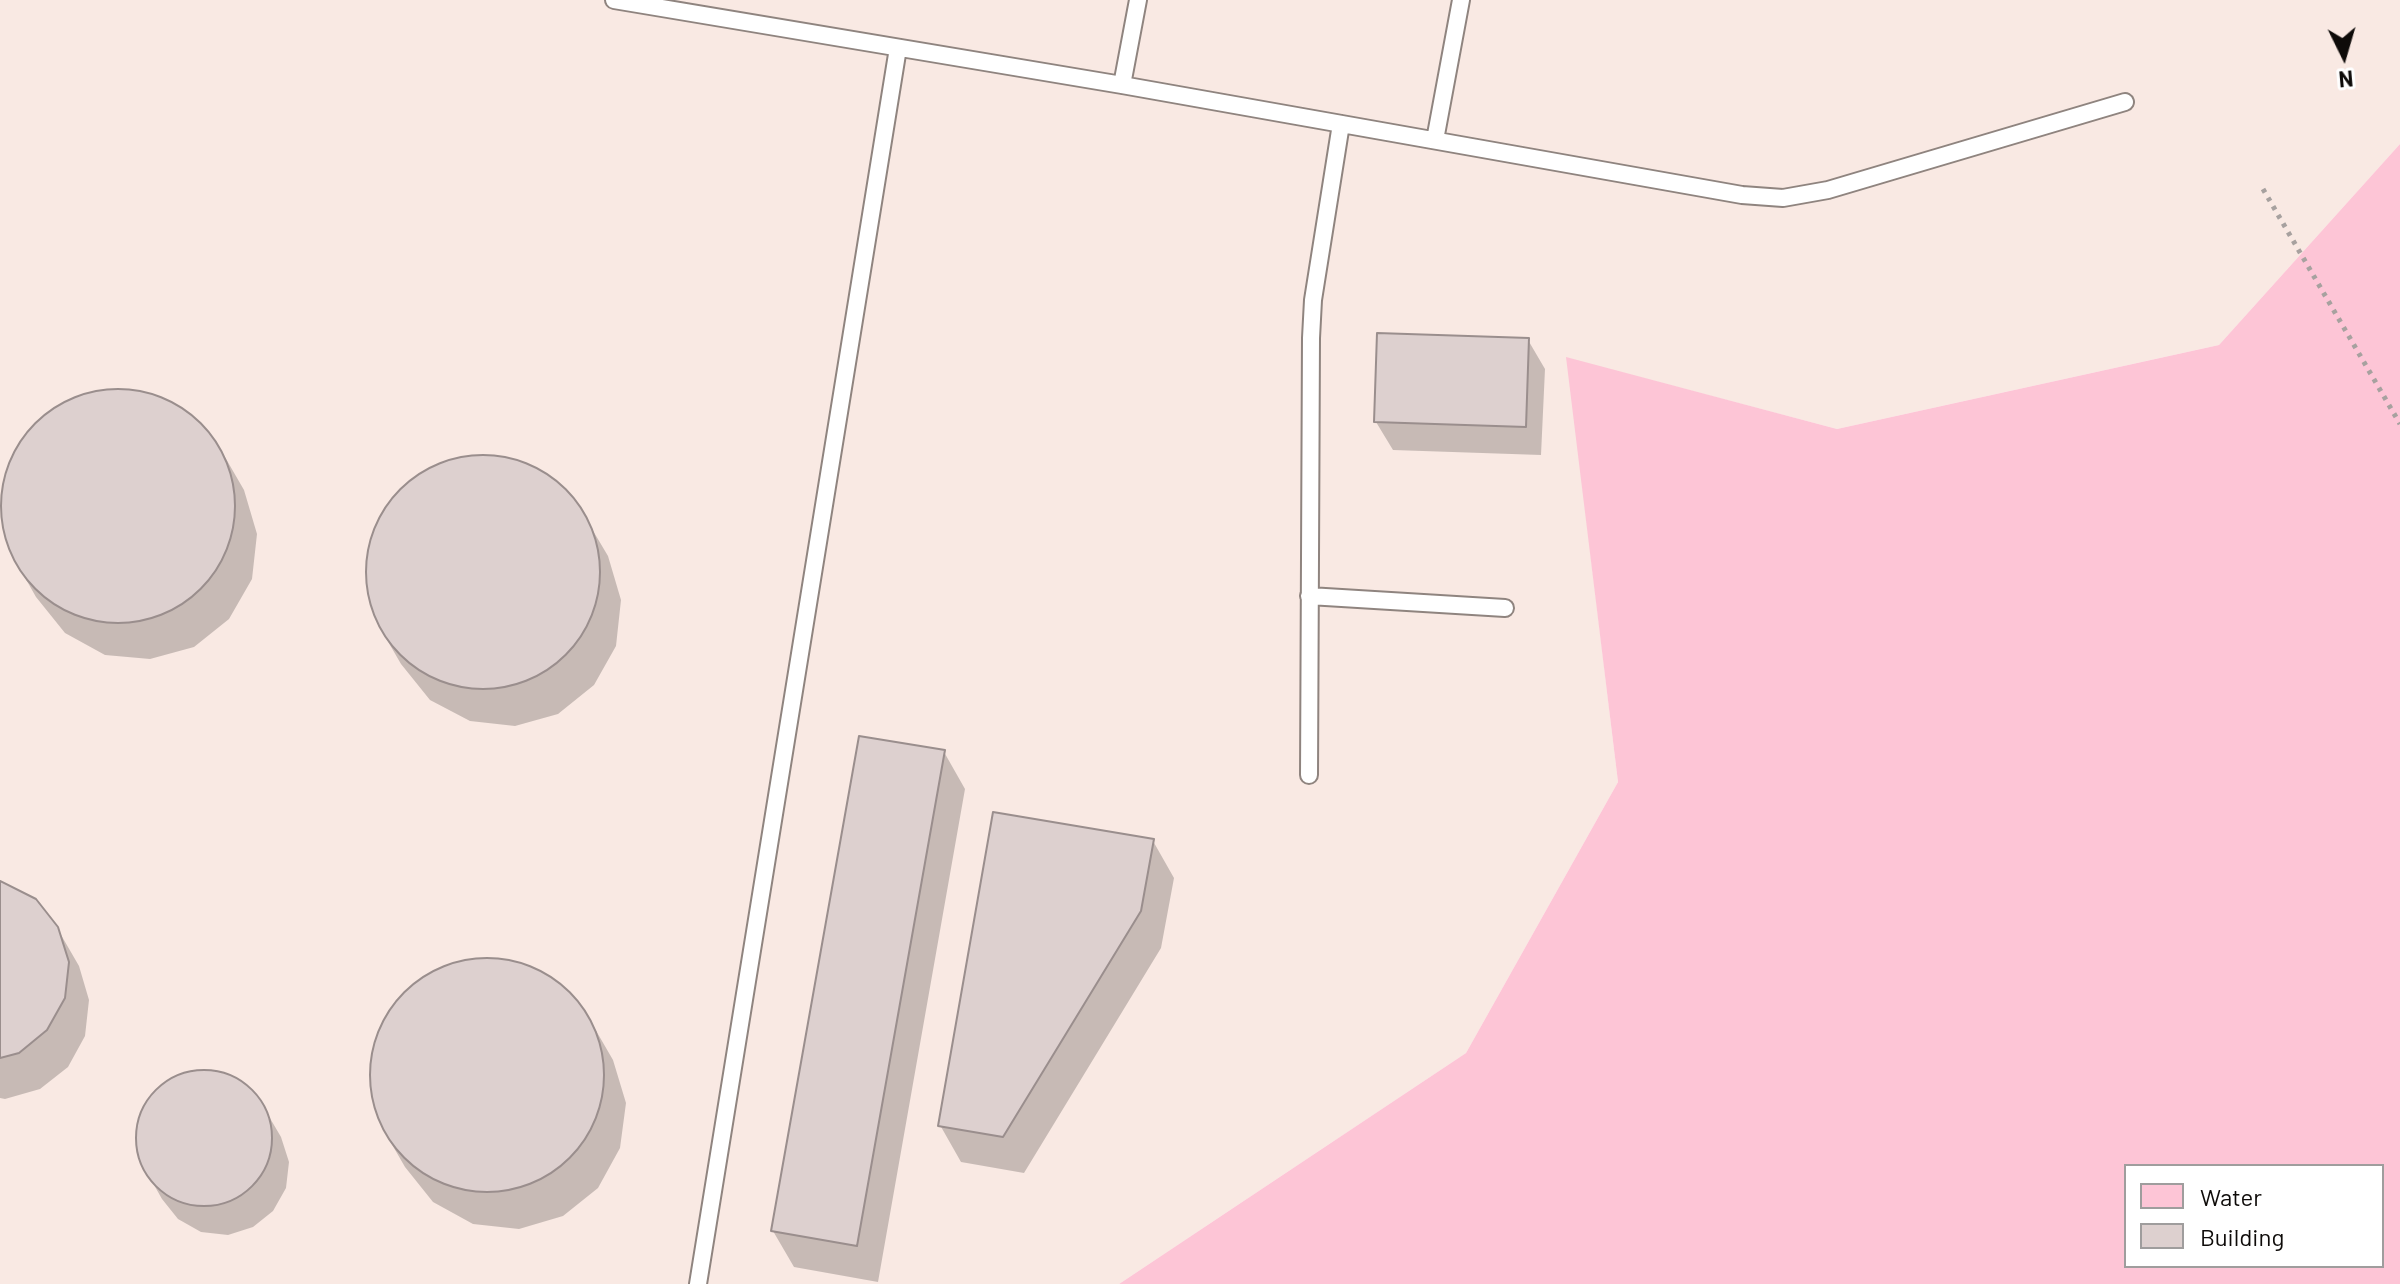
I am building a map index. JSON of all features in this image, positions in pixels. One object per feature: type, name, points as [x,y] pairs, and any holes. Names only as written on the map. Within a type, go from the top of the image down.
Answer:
[{"type":"lane","points":[[614,0],[1122,85],[1742,195],[1783,198],[1828,190],[2125,102]]},
{"type":"lane","points":[[1122,85],[1138,0]]},
{"type":"lane","points":[[1435,140],[1461,0]]},
{"type":"lane","points":[[698,1284],[898,48]]},
{"type":"lane","points":[[1309,775],[1313,300],[1341,124]]},
{"type":"lane","points":[[1309,596],[1505,608]]},
{"type":"path","points":[[2263,189],[2400,424]]},
{"type":"shaded area","points":[[0,0],[2400,0],[2400,144],[2219,345],[1837,429],[1567,358],[1618,782],[1466,1053],[1119,1284],[0,1284]]},
{"type":"water","points":[[2400,144],[2400,1284],[1119,1284],[1466,1053],[1618,782],[1566,357],[1837,429],[2219,345]]},
{"type":"building","points":[[1377,333],[1529,338],[1526,427],[1374,422]]},
{"type":"building","points":[[118,389],[141,391],[163,398],[201,423],[226,461],[233,483],[233,529],[226,551],[201,589],[163,614],[141,621],[118,623],[95,621],[73,614],[35,589],[10,551],[3,529],[1,506],[3,483],[10,461],[35,423],[73,398],[95,391]]},
{"type":"building","points":[[483,455],[506,457],[528,464],[566,489],[591,527],[598,549],[598,595],[591,617],[566,655],[528,680],[506,687],[483,689],[460,687],[438,680],[400,655],[375,617],[368,595],[366,572],[368,549],[375,527],[400,489],[438,464],[460,457]]},
{"type":"building","points":[[859,736],[945,750],[857,1246],[771,1231]]},
{"type":"building","points":[[993,812],[1154,839],[1141,911],[1003,1137],[938,1126]]},
{"type":"building","points":[[0,881],[36,899],[58,927],[69,962],[65,998],[47,1030],[19,1053],[0,1058]]},
{"type":"building","points":[[487,958],[510,960],[532,967],[570,992],[595,1030],[602,1052],[602,1098],[595,1120],[570,1158],[532,1183],[510,1190],[487,1192],[464,1190],[442,1183],[404,1158],[379,1120],[372,1098],[370,1075],[372,1052],[379,1030],[404,992],[442,967],[464,960]]},
{"type":"building","points":[[204,1070],[230,1075],[252,1090],[267,1112],[272,1138],[267,1164],[252,1186],[230,1201],[204,1206],[178,1201],[156,1186],[141,1164],[136,1138],[141,1112],[156,1090],[178,1075]]}]
